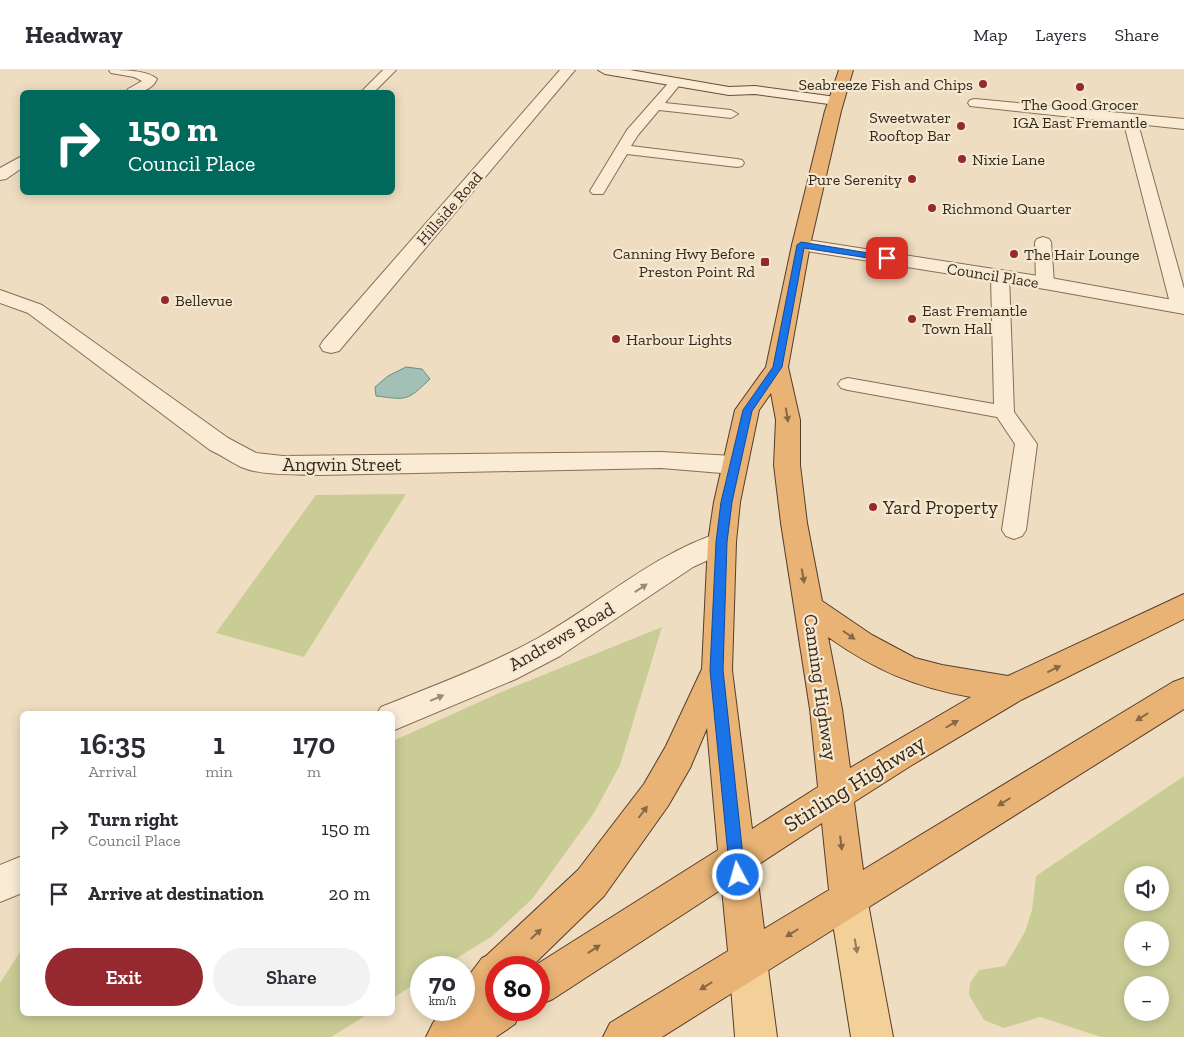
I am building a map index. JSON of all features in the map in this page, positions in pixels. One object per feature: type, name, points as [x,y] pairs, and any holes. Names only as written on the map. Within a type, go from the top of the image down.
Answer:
[{"type":"highway","name":"Canning Highway","points":[[846,70],[834,106],[801,245],[778,367],[788,420],[787,465],[794,523],[826,708],[848,898]]},
{"type":"highway","name":"Canning Highway","points":[[748,961],[717,670],[722,542],[726,502],[748,410],[778,367]]},
{"type":"highway","name":"Stirling Highway","points":[[550,978],[888,761],[1010,690],[1184,606]]},
{"type":"highway","points":[[809,607],[876,654],[920,673],[1010,690]]},
{"type":"highway","points":[[514,956],[591,883],[656,795],[678,757],[717,670]]},
{"type":"highway","points":[[624,1037],[1184,692]]},
{"type":"highway","points":[[447,1037],[485,987]]},
{"type":"highway","points":[[460,1037],[485,1021]]},
{"type":"main road","name":"Canning Highway","points":[[848,898],[872,1037]]},
{"type":"main road","name":"Canning Highway","points":[[748,961],[756,1037]]},
{"type":"street","points":[[116,70],[148,76],[150,79],[148,83],[136,90]]},
{"type":"street","name":"Hillside Road","points":[[331,346],[568,70]]},
{"type":"street","points":[[605,70],[729,91],[750,99],[834,106]]},
{"type":"street","points":[[975,103],[1184,124]]},
{"type":"street","points":[[0,175],[20,162]]},
{"type":"street","name":"Council Place","points":[[801,245],[1045,283],[1182,307]]},
{"type":"street","name":"Angwin Street","points":[[0,296],[35,309],[219,444],[251,461],[283,465],[319,466],[661,460],[734,465]]},
{"type":"street","name":"Andrews Road","points":[[395,716],[505,670],[549,647],[683,560],[722,542]]},
{"type":"street","points":[[0,884],[20,875]]},
{"type":"lane","points":[[369,90],[390,70]]},
{"type":"lane","points":[[598,191],[632,133],[676,82]]},
{"type":"lane","points":[[656,106],[731,114]]},
{"type":"lane","points":[[1130,120],[1182,307]]},
{"type":"lane","points":[[623,149],[736,163]]},
{"type":"lane","points":[[1042,242],[1045,283]]},
{"type":"lane","points":[[1000,276],[1004,412],[1026,444],[1014,530]]},
{"type":"lane","points":[[848,384],[1004,412]]},
{"type":"green space","points":[[406,494],[304,657],[216,633],[316,495]]},
{"type":"green space","points":[[662,627],[620,765],[594,813],[564,855],[532,899],[491,937],[460,956],[410,956],[410,987],[395,997],[395,740],[499,693]]},
{"type":"green space","points":[[1184,776],[1184,1037],[1101,1037],[1040,1017],[1004,1028],[984,1020],[969,995],[970,983],[979,970],[1005,966],[1025,932],[1032,910],[1036,876]]},
{"type":"green space","points":[[20,952],[20,1016],[365,1016],[331,1037],[0,1037],[0,983]]},
{"type":"water","points":[[406,367],[422,369],[430,379],[416,392],[406,397],[376,396],[375,387],[388,376]]},
{"type":"place","name":"Seabreeze Fish and Chips","points":[[983,84]]},
{"type":"place","name":"The Good Grocer IGA East Fremantle","points":[[1080,87]]},
{"type":"place","name":"Sweetwater Rooftop Bar","points":[[961,126]]},
{"type":"place","name":"Nixie Lane","points":[[962,159]]},
{"type":"place","name":"Pure Serenity","points":[[912,179]]},
{"type":"place","name":"Richmond Quarter","points":[[932,208]]},
{"type":"place","name":"The Hair Lounge","points":[[1014,254]]},
{"type":"place","name":"Canning Hwy Before Preston Point Rd","points":[[765,262]]},
{"type":"place","name":"Bellevue","points":[[165,300]]},
{"type":"place","name":"East Fremantle Town Hall","points":[[912,319]]},
{"type":"place","name":"Harbour Lights","points":[[616,339]]},
{"type":"place","name":"Yard Property","points":[[873,507]]},
{"type":"route","points":[[738,875],[724,756],[717,670],[722,542],[726,502],[734,465],[748,410],[778,367],[801,245],[887,258]]}]
